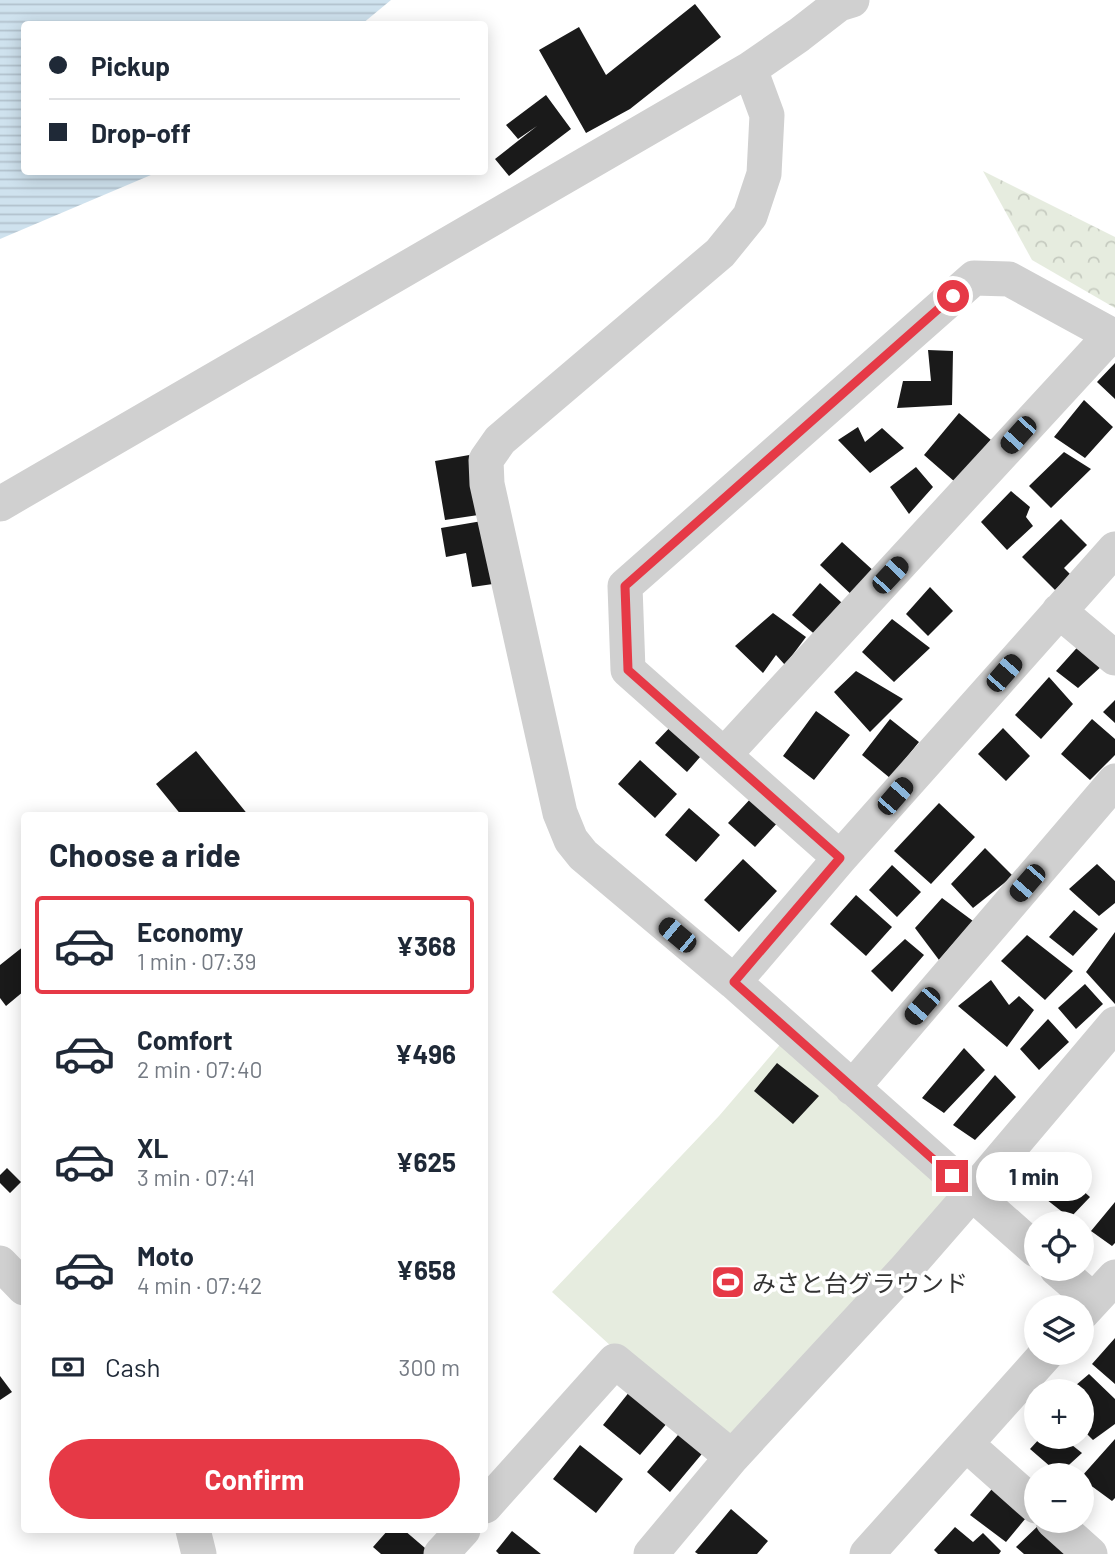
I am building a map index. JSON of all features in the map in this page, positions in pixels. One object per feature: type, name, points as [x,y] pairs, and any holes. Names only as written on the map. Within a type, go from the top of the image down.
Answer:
[{"type":"street","points":[[0,504],[750,69],[799,36],[842,1]]},
{"type":"street","points":[[750,69],[767,115],[764,174],[750,216],[720,253],[500,440],[486,460],[487,484],[560,813],[571,840],[583,855],[734,982],[1024,1239]]},
{"type":"street","points":[[724,755],[1113,336],[1009,279],[974,278],[625,586],[628,670],[840,858]]},
{"type":"street","points":[[734,982],[840,858],[1115,549]]},
{"type":"street","points":[[1059,611],[1115,658]]},
{"type":"street","points":[[852,1088],[1115,781]]},
{"type":"street","points":[[651,1554],[732,1457],[895,1281],[1115,1024]]},
{"type":"street","points":[[0,1264],[21,1285]]},
{"type":"street","points":[[1074,1281],[1096,1297]]},
{"type":"street","points":[[488,1503],[615,1361],[732,1457]]},
{"type":"street","points":[[867,1554],[1036,1365]]},
{"type":"street","points":[[966,1444],[1024,1495]]},
{"type":"street","points":[[194,1533],[199,1554]]},
{"type":"street","points":[[442,1554],[460,1533]]},
{"type":"street","points":[[1066,1533],[1088,1553]]},
{"type":"green space","points":[[983,171],[1115,237],[1115,308],[1032,260]]},
{"type":"green space","name":"みさと台グラウンド","points":[[790,1033],[972,1193],[732,1457],[552,1292],[719,1116]]},
{"type":"water","points":[[0,0],[391,0],[366,21],[21,21],[21,175],[151,175],[0,239]]},
{"type":"building","points":[[695,4],[721,37],[630,109],[586,133],[539,50],[579,27],[606,75]]},
{"type":"building","points":[[546,95],[571,129],[509,176],[495,159],[537,126],[518,139],[506,125]]},
{"type":"building","points":[[928,350],[953,351],[952,405],[897,408],[903,381],[931,381]]},
{"type":"building","points":[[1115,363],[1115,399],[1097,382]]},
{"type":"building","points":[[1084,400],[1113,427],[1085,458],[1054,437]]},
{"type":"building","points":[[959,413],[991,440],[955,482],[924,455]]},
{"type":"building","points":[[858,427],[865,442],[882,428],[904,448],[870,473],[838,440]]},
{"type":"building","points":[[1064,452],[1091,469],[1051,508],[1029,486]]},
{"type":"building","points":[[475,454],[485,514],[445,520],[435,461]]},
{"type":"building","points":[[916,467],[933,487],[909,514],[890,487]]},
{"type":"building","points":[[1011,491],[1030,507],[1026,517],[1033,526],[1007,550],[981,522]]},
{"type":"building","points":[[1061,519],[1087,545],[1064,568],[1071,575],[1055,590],[1022,557]]},
{"type":"building","points":[[482,521],[493,584],[472,587],[466,553],[446,557],[441,528]]},
{"type":"building","points":[[842,542],[876,573],[854,597],[820,565]]},
{"type":"building","points":[[820,583],[852,612],[825,643],[792,615]]},
{"type":"building","points":[[930,587],[953,611],[928,636],[906,614]]},
{"type":"building","points":[[773,613],[806,637],[785,665],[776,655],[763,673],[735,646]]},
{"type":"building","points":[[892,619],[930,648],[894,682],[862,652]]},
{"type":"building","points":[[1083,641],[1104,664],[1078,688],[1056,671]]},
{"type":"building","points":[[856,671],[903,699],[870,732],[834,692]]},
{"type":"building","points":[[1049,677],[1073,704],[1041,739],[1015,715]]},
{"type":"building","points":[[1115,700],[1115,723],[1103,712]]},
{"type":"building","points":[[816,711],[850,735],[814,780],[783,756]]},
{"type":"building","points":[[890,719],[919,742],[890,778],[862,755]]},
{"type":"building","points":[[1092,719],[1115,739],[1115,755],[1090,780],[1061,754]]},
{"type":"building","points":[[676,721],[707,749],[687,772],[655,743]]},
{"type":"building","points":[[1003,728],[1030,756],[1006,781],[978,754]]},
{"type":"building","points":[[196,751],[246,812],[179,812],[156,784]]},
{"type":"building","points":[[640,760],[677,794],[655,818],[618,784]]},
{"type":"building","points":[[753,796],[780,820],[755,847],[728,823]]},
{"type":"building","points":[[939,803],[975,837],[931,884],[894,851]]},
{"type":"building","points":[[689,808],[720,835],[696,862],[665,835]]},
{"type":"building","points":[[985,848],[1013,876],[973,908],[951,884]]},
{"type":"building","points":[[743,859],[777,891],[739,932],[704,900]]},
{"type":"building","points":[[1097,864],[1115,881],[1115,903],[1099,916],[1069,889]]},
{"type":"building","points":[[892,865],[921,892],[897,917],[869,890]]},
{"type":"building","points":[[856,895],[892,927],[866,956],[830,924]]},
{"type":"building","points":[[942,898],[973,921],[939,960],[915,928]]},
{"type":"building","points":[[1074,910],[1098,929],[1073,956],[1049,937]]},
{"type":"building","points":[[1115,932],[1115,1004],[1086,972]]},
{"type":"building","points":[[1027,935],[1073,971],[1045,1000],[1001,961]]},
{"type":"building","points":[[905,939],[924,955],[892,992],[871,971]]},
{"type":"building","points":[[21,948],[21,994],[6,1006],[0,998],[0,965]]},
{"type":"building","points":[[991,980],[1009,1005],[1019,996],[1034,1010],[1007,1047],[958,1006]]},
{"type":"building","points":[[1085,984],[1103,1004],[1076,1029],[1058,1008]]},
{"type":"building","points":[[1048,1019],[1069,1042],[1039,1070],[1020,1049]]},
{"type":"building","points":[[964,1048],[985,1070],[944,1113],[922,1098]]},
{"type":"building","points":[[777,1063],[819,1096],[793,1124],[754,1091]]},
{"type":"building","points":[[995,1075],[1016,1097],[975,1140],[953,1125]]},
{"type":"building","points":[[7,1168],[21,1182],[10,1193],[0,1183],[0,1175]]},
{"type":"building","points":[[1057,1168],[1090,1197],[1077,1211],[1061,1211],[1037,1192]]},
{"type":"building","points":[[1115,1202],[1115,1243],[1112,1246],[1094,1233],[1094,1227]]},
{"type":"building","points":[[1115,1338],[1115,1384],[1093,1365]]},
{"type":"building","points":[[1089,1374],[1115,1399],[1115,1424],[1094,1439],[1094,1379],[1083,1379]]},
{"type":"building","points":[[0,1376],[12,1392],[0,1400]]},
{"type":"building","points":[[630,1391],[668,1422],[640,1455],[603,1425]]},
{"type":"building","points":[[683,1429],[706,1449],[670,1492],[647,1472]]},
{"type":"building","points":[[1115,1439],[1115,1498],[1112,1501],[1094,1488],[1094,1463]]},
{"type":"building","points":[[580,1445],[623,1479],[596,1513],[553,1479]]},
{"type":"building","points":[[1030,1449],[1077,1449],[1082,1453],[1071,1463],[1046,1463]]},
{"type":"building","points":[[997,1483],[1024,1508],[1024,1520],[1006,1542],[970,1515]]},
{"type":"building","points":[[731,1509],[768,1541],[757,1554],[695,1552]]},
{"type":"building","points":[[955,1527],[973,1542],[983,1533],[1001,1551],[999,1554],[938,1554],[934,1550]]},
{"type":"building","points":[[512,1531],[541,1554],[499,1554],[496,1551]]},
{"type":"building","points":[[385,1533],[408,1533],[432,1554],[381,1554],[373,1547]]},
{"type":"building","points":[[1031,1533],[1049,1533],[1067,1554],[1024,1554],[1016,1547]]},
{"type":"place","name":"みさと台グラウンド","points":[[728,1282]]},
{"type":"route","points":[[952,1176],[734,982],[840,858],[628,670],[625,586],[953,296]]}]
